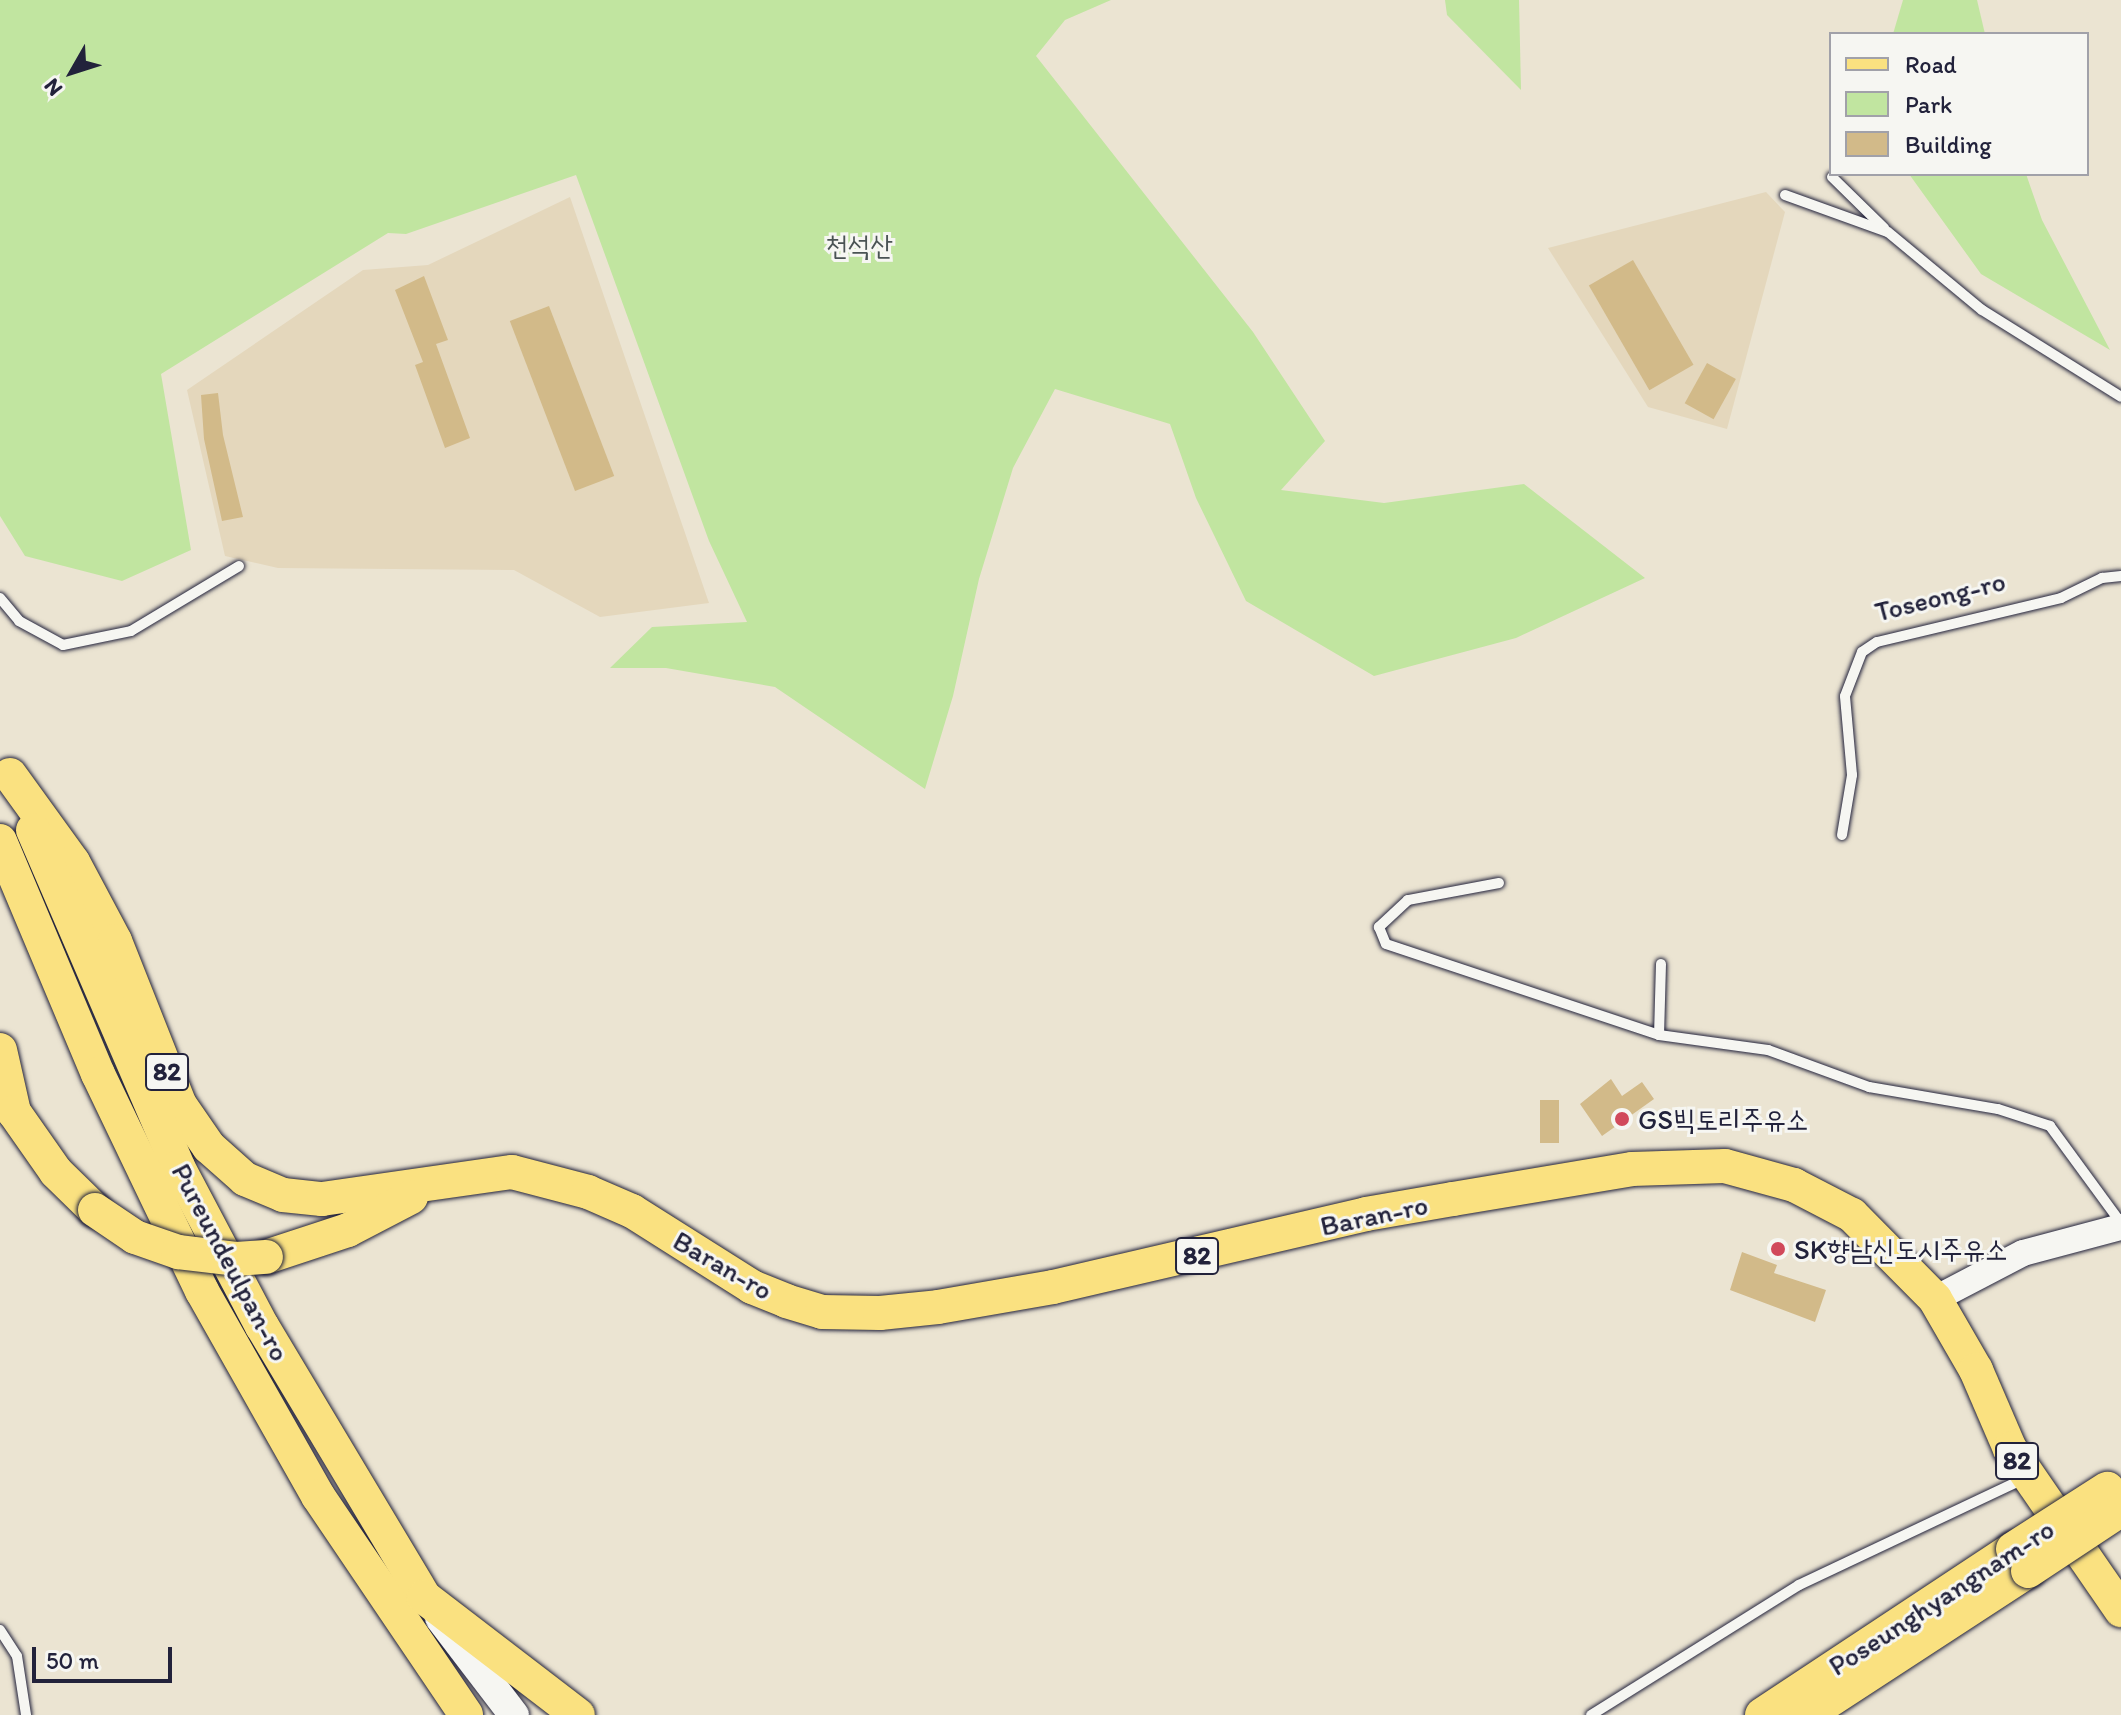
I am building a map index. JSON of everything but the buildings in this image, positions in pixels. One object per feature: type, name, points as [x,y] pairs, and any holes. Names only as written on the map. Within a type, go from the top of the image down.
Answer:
[{"type":"main road","name":"82","points":[[5,766],[73,862],[115,941],[180,1105],[209,1147],[245,1179],[283,1195],[322,1199],[444,1181]]},
{"type":"main road","name":"Pureundeulpan-ro","points":[[5,766],[178,1167],[262,1326],[424,1597],[514,1715]]},
{"type":"main road","name":"Pureundeulpan-ro","points":[[0,841],[104,1088],[202,1291],[318,1496],[466,1715]]},
{"type":"main road","name":"82","points":[[0,1050],[14,1112],[56,1172],[95,1210],[135,1237],[178,1252],[236,1259],[266,1257],[348,1230],[444,1181]]},
{"type":"main road","name":"Baran-ro","points":[[444,1181],[512,1172],[575,1188],[632,1211],[763,1292],[822,1312],[880,1313],[938,1307],[1053,1287],[1366,1214],[1632,1169],[1725,1166],[1794,1185],[1852,1215],[1935,1299],[1976,1370],[2010,1449],[2121,1610]]},
{"type":"main road","name":"Poseunghyangnam-ro","points":[[1762,1715],[2021,1560],[2117,1497]]},
{"type":"main road","name":"Poseunghyangnam-ro","points":[[1807,1715],[2021,1560]]},
{"type":"main road","points":[[424,1597],[578,1715]]},
{"type":"street","points":[[1935,1299],[2023,1253],[2121,1225]]},
{"type":"lane","points":[[1832,177],[1888,232],[1982,310],[2121,397]]},
{"type":"lane","points":[[1785,195],[1888,232]]},
{"type":"lane","points":[[0,598],[19,621],[63,645],[131,631],[239,566]]},
{"type":"lane","name":"Toseong-ro","points":[[1842,835],[1852,775],[1845,696],[1862,652],[1877,642],[2061,598],[2102,578],[2121,576]]},
{"type":"lane","points":[[1499,883],[1408,900],[1379,927],[1386,944],[1659,1035],[1768,1050],[1869,1087],[1998,1109],[2050,1126],[2121,1225]]},
{"type":"lane","points":[[1659,1035],[1661,964]]},
{"type":"lane","points":[[1591,1715],[1799,1585],[2028,1476]]},
{"type":"lane","points":[[0,1630],[17,1656],[26,1715]]},
{"type":"shaded area","points":[[1766,192],[1785,212],[1727,429],[1648,407],[1548,248]]},
{"type":"shaded area","points":[[570,197],[709,603],[600,617],[514,570],[278,568],[225,556],[187,390],[363,270],[428,265]]},
{"type":"green space","name":"천석산","points":[[0,0],[1111,0],[1065,20],[1036,56],[1253,332],[1325,441],[1281,490],[1384,503],[1524,484],[1645,578],[1516,638],[1374,676],[1246,601],[1196,498],[1170,424],[1055,389],[1013,468],[979,579],[953,696],[925,789],[775,687],[666,668],[610,668],[652,627],[747,622],[709,541],[576,175],[406,234],[388,233],[161,374],[191,550],[122,581],[25,556],[0,516]]},
{"type":"green space","points":[[1445,0],[1519,0],[1521,90],[1447,15]]},
{"type":"green space","points":[[1903,0],[1977,0],[1985,32],[1894,32]]},
{"type":"green space","points":[[1910,176],[2027,176],[2042,220],[2110,350],[1981,274]]},
{"type":"place","name":"GS빅토리주유소","points":[[1622,1119]]},
{"type":"place","name":"SK향남신도시주유소","points":[[1778,1249]]}]
